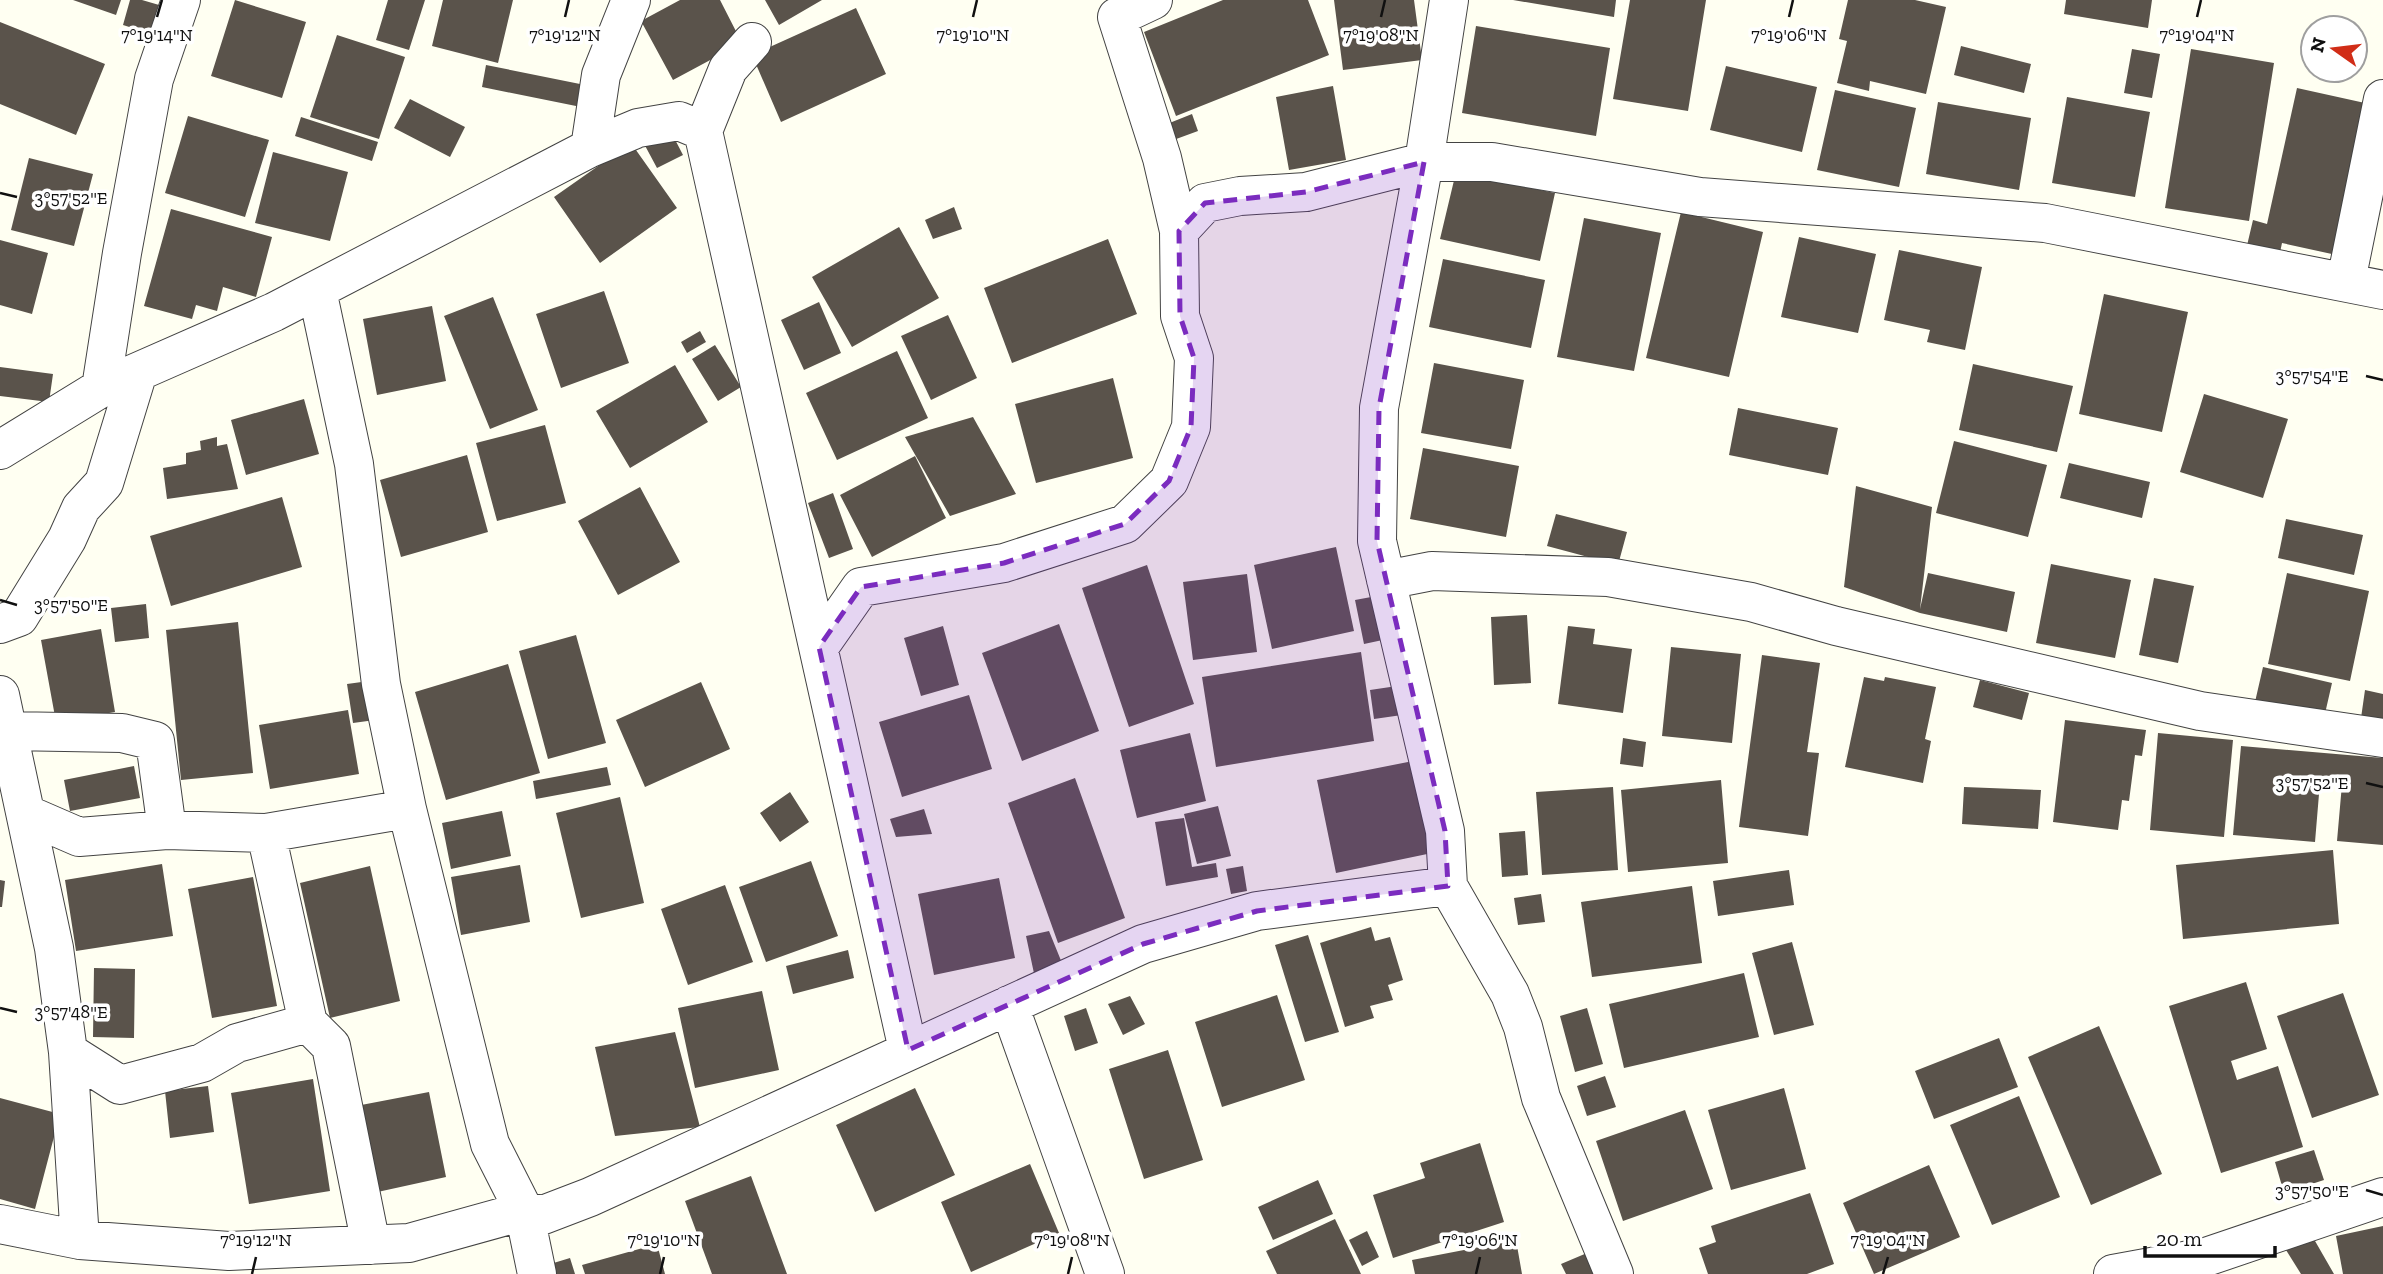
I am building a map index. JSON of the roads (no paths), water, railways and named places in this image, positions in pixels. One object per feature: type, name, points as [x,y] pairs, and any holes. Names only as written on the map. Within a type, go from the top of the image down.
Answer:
[{"type":"street","points":[[101,388],[122,253],[154,79],[181,0]]},
{"type":"street","points":[[590,149],[601,75],[631,0]]},
{"type":"street","points":[[819,647],[861,587],[1004,563],[1125,524],[1169,481],[1191,428],[1194,358],[1180,316],[1179,231],[1162,158],[1116,17],[1153,0]]},
{"type":"street","points":[[1449,0],[1424,162],[1379,408],[1377,541],[1445,831],[1448,886],[1510,994],[1523,1027],[1541,1098],[1614,1274]]},
{"type":"street","points":[[752,42],[728,69],[703,131],[908,1050]]},
{"type":"street","points":[[2346,281],[2383,99]]},
{"type":"street","points":[[0,450],[101,388],[274,312],[590,149],[638,128],[679,121],[703,131]]},
{"type":"street","points":[[1179,231],[1205,203],[1240,196],[1306,192],[1424,162],[1492,162],[1700,197],[2045,223],[2383,290]]},
{"type":"street","points":[[317,290],[354,464],[381,684],[407,809],[490,1144],[524,1211],[537,1274]]},
{"type":"street","points":[[0,624],[19,617],[67,539],[81,508],[104,483],[138,372]]},
{"type":"street","points":[[1386,580],[1432,571],[1608,578],[1751,602],[1836,626],[2200,711],[2383,738]]},
{"type":"street","points":[[80,1240],[68,1052],[54,948],[4,713],[155,741],[167,830]]},
{"type":"street","points":[[26,814],[79,837],[167,830],[266,833],[407,809]]},
{"type":"street","points":[[266,833],[309,1023],[331,1046],[371,1245]]},
{"type":"street","points":[[0,1224],[80,1240],[229,1251],[409,1242],[524,1211],[543,1215],[590,1198],[1143,944],[1257,911],[1448,886]]},
{"type":"street","points":[[1009,1005],[1105,1274]]},
{"type":"street","points":[[68,1052],[120,1086],[202,1063],[237,1043],[309,1023]]},
{"type":"street","points":[[2122,1273],[2206,1257],[2383,1197]]}]
